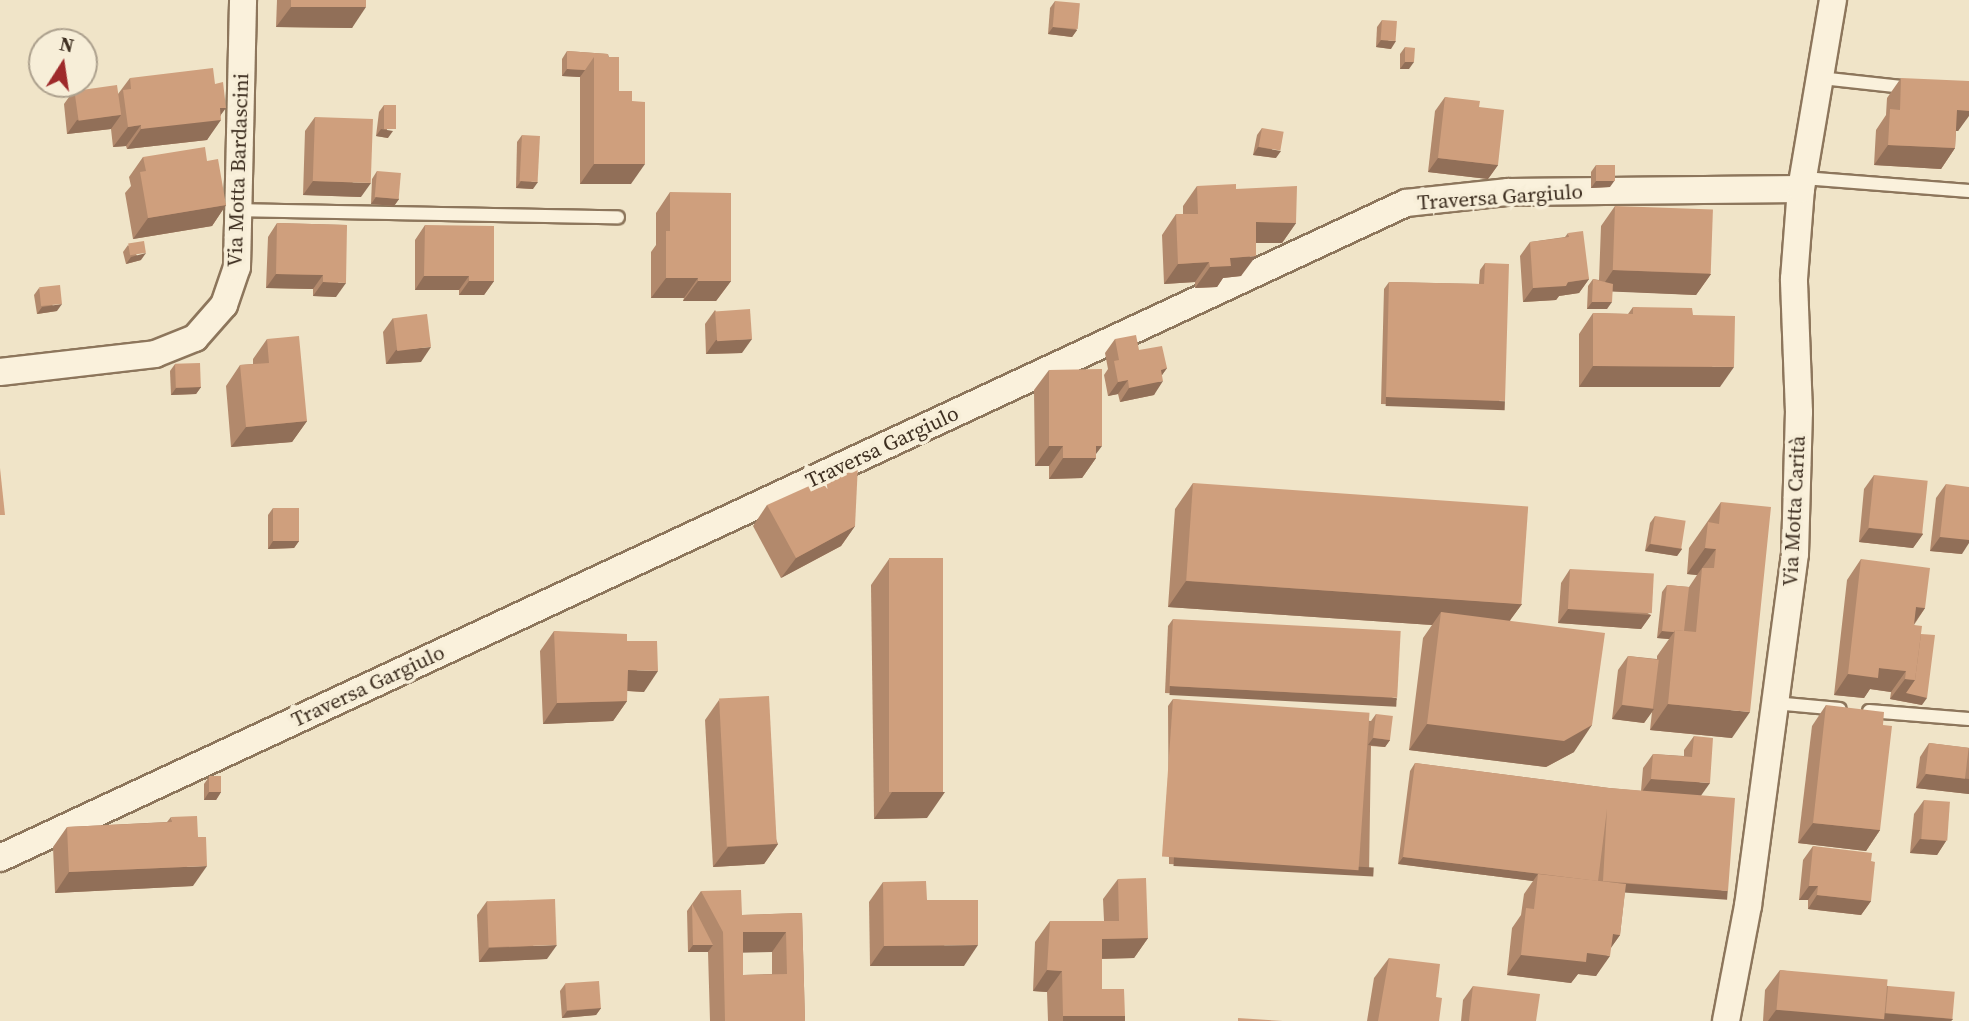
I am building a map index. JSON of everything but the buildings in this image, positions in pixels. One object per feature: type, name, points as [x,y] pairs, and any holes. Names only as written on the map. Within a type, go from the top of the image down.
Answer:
[{"type":"street","name":"Via Motta Bardascini","points":[[0,372],[155,354],[195,338],[224,305],[237,267],[243,0]]},
{"type":"street","name":"Via Motta Carità","points":[[1726,1021],[1748,906],[1797,540],[1799,412],[1794,279],[1802,184],[1833,0]]},
{"type":"street","name":"Traversa Gargiulo","points":[[0,858],[1406,203],[1508,192],[1802,184]]},
{"type":"lane","points":[[1821,78],[1928,89]]},
{"type":"lane","points":[[1802,184],[1969,191]]},
{"type":"lane","points":[[238,210],[618,217]]},
{"type":"lane","points":[[1774,703],[1969,719]]}]
